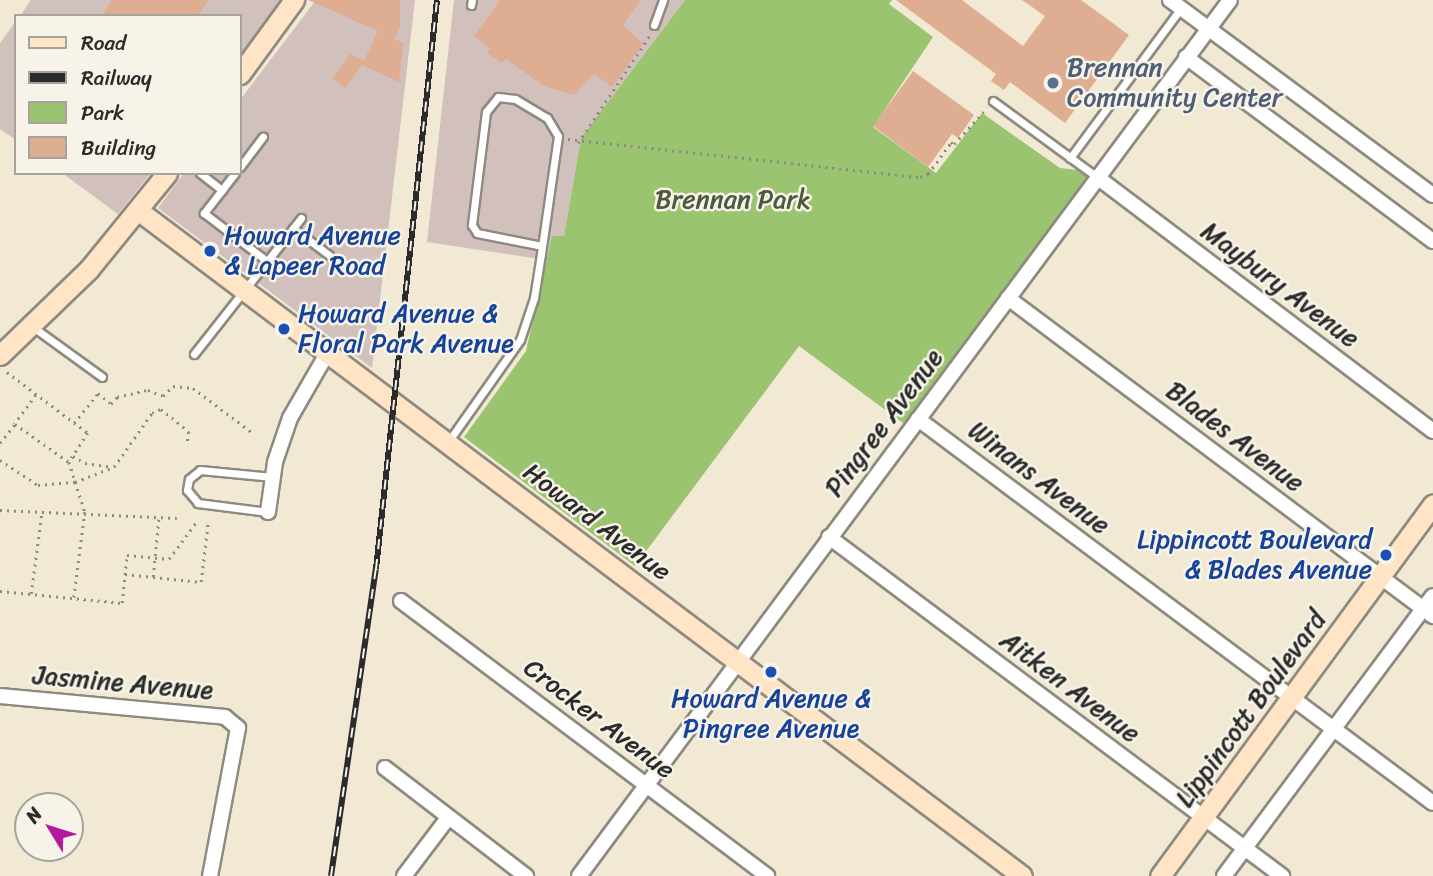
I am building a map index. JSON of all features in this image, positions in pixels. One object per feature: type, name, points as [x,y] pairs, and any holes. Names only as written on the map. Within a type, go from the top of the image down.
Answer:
[{"type":"street","points":[[242,71],[294,0]]},
{"type":"street","name":"Pingree Avenue","points":[[579,876],[1230,0]]},
{"type":"street","points":[[1175,4],[1433,195]]},
{"type":"street","points":[[1186,57],[1433,242]]},
{"type":"street","points":[[4,363],[33,327],[139,211],[166,175]]},
{"type":"street","name":"Maybury Avenue","points":[[1097,177],[1433,431]]},
{"type":"street","name":"Howard Avenue","points":[[139,211],[1022,876]]},
{"type":"street","name":"Blades Avenue","points":[[1008,298],[1428,612]]},
{"type":"street","points":[[268,512],[273,477],[290,418],[328,352]]},
{"type":"street","name":"Winans Avenue","points":[[918,419],[1433,803]]},
{"type":"street","name":"Lippincott Boulevard","points":[[1160,876],[1433,504]]},
{"type":"street","name":"Aitken Avenue","points":[[829,537],[1282,876]]},
{"type":"street","points":[[1224,876],[1333,727],[1428,612],[1433,596]]},
{"type":"street","name":"Crocker Avenue","points":[[401,601],[768,876]]},
{"type":"street","name":"Jasmine Avenue","points":[[0,696],[225,717],[238,728],[210,876]]},
{"type":"street","points":[[385,768],[526,876]]},
{"type":"street","points":[[404,876],[448,818]]},
{"type":"lane","points":[[654,25],[663,0]]},
{"type":"lane","points":[[1070,158],[1175,4]]},
{"type":"lane","points":[[448,443],[520,340],[534,298],[542,246],[558,136],[547,118],[515,99],[498,97],[486,112],[472,225],[477,233],[542,246]]},
{"type":"lane","points":[[993,101],[1097,177]]},
{"type":"lane","points":[[242,164],[263,137]]},
{"type":"lane","points":[[203,175],[222,190]]},
{"type":"lane","points":[[233,175],[204,213],[268,262]]},
{"type":"lane","points":[[194,354],[247,291],[300,218]]},
{"type":"lane","points":[[293,228],[329,255]]},
{"type":"lane","points":[[33,327],[102,377]]},
{"type":"lane","points":[[268,512],[198,503],[187,490],[192,473],[200,470],[273,477]]},
{"type":"path","points":[[578,143],[648,43],[654,25]]},
{"type":"path","points":[[558,136],[578,143],[920,177],[928,174],[951,142],[954,144],[993,101]]},
{"type":"path","points":[[4,363],[37,394],[88,433],[69,463]]},
{"type":"path","points":[[74,423],[98,393],[111,404],[117,397],[148,390],[163,396],[173,386],[193,388],[253,433]]},
{"type":"path","points":[[0,443],[37,394]]},
{"type":"path","points":[[0,460],[38,485],[75,482],[114,467],[152,413],[161,409],[188,432],[187,446]]},
{"type":"path","points":[[15,424],[69,463],[85,512],[74,598]]},
{"type":"path","points":[[73,456],[114,467]]},
{"type":"path","points":[[0,510],[177,518]]},
{"type":"path","points":[[31,594],[42,511]]},
{"type":"path","points":[[153,577],[159,516]]},
{"type":"path","points":[[0,591],[122,603],[127,555],[169,559],[197,521]]},
{"type":"path","points":[[125,574],[201,582],[208,522]]},
{"type":"shaded area","points":[[31,0],[285,0],[242,59],[242,14],[21,14]]},
{"type":"shaded area","points":[[316,0],[415,0],[372,368],[158,208],[183,175],[242,175],[242,97]]},
{"type":"shaded area","points":[[454,0],[685,0],[581,138],[564,236],[552,237],[546,260],[427,242]]},
{"type":"shaded area","points":[[14,24],[14,139],[0,129],[0,43]]},
{"type":"shaded area","points":[[65,175],[149,175],[118,214]]},
{"type":"green space","name":"Brennan Park","points":[[685,0],[892,0],[889,4],[933,37],[873,127],[936,173],[982,113],[1060,168],[1077,170],[1089,179],[907,426],[799,346],[635,566],[464,437],[526,351],[552,236],[564,236],[581,138]]},
{"type":"building","points":[[112,0],[209,0],[198,14],[102,14]]},
{"type":"building","points":[[308,0],[400,0],[400,26],[395,39],[403,43],[399,82],[362,65],[364,62],[345,88],[332,79],[350,54],[364,61],[378,31]]},
{"type":"building","points":[[500,0],[641,0],[623,25],[643,44],[612,87],[594,74],[574,95],[544,86],[506,59],[502,63],[487,53],[490,48],[474,36]]},
{"type":"building","name":"Brennan Community Center","points":[[896,0],[962,0],[1023,46],[1045,16],[1022,0],[1081,0],[1129,35],[1065,123],[1010,82],[1004,90],[991,81],[996,74]]},
{"type":"building","points":[[913,71],[974,115],[958,138],[952,134],[928,167],[873,126]]},
{"type":"railway","points":[[331,876],[376,569],[437,0]]},
{"type":"place","name":"Brennan Community Center","points":[[1053,83]]},
{"type":"place","name":"Howard Avenue & Lapeer Road","points":[[210,251]]},
{"type":"place","name":"Howard Avenue & Floral Park Avenue","points":[[284,329]]},
{"type":"place","name":"Lippincott Boulevard & Blades Avenue","points":[[1386,555]]},
{"type":"place","name":"Howard Avenue & Pingree Avenue","points":[[771,672]]}]
